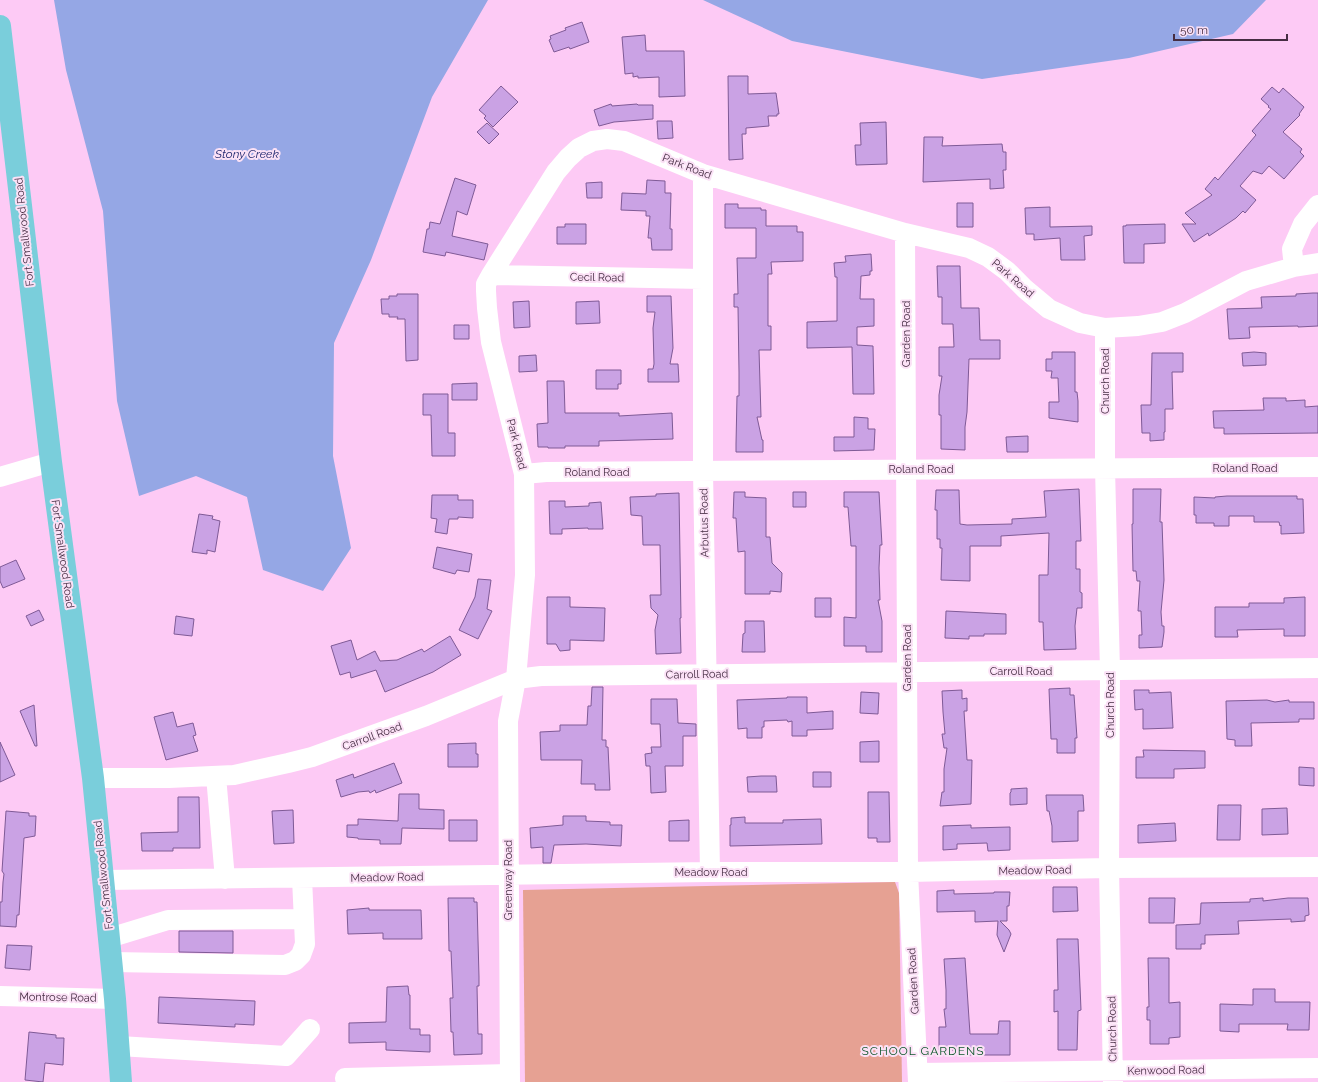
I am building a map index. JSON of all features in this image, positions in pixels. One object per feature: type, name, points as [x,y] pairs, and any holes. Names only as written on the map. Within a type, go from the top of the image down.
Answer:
[{"type":"main road","name":"Fort Smallwood Road","points":[[0,26],[4,91],[93,778],[116,999],[121,1082]]},
{"type":"street","name":"Park Road","points":[[516,678],[525,576],[524,474],[491,342],[486,284],[556,172],[579,148],[588,143],[607,138],[624,141],[703,174],[905,233],[969,248],[988,257],[1007,271],[1025,289],[1049,309],[1080,323],[1105,328],[1138,326],[1162,322],[1185,314],[1246,281],[1318,263]]},
{"type":"street","name":"Arbutus Road","points":[[703,174],[703,471],[710,872]]},
{"type":"street","points":[[1294,268],[1292,249],[1303,224],[1318,205]]},
{"type":"street","name":"Garden Road","points":[[905,233],[908,872],[918,1078]]},
{"type":"street","name":"Cecil Road","points":[[491,275],[703,278]]},
{"type":"street","name":"Church Road","points":[[1105,328],[1105,468],[1110,671],[1109,868],[1112,1076]]},
{"type":"street","points":[[0,477],[51,462]]},
{"type":"street","name":"Roland Road","points":[[524,474],[546,472],[1318,467]]},
{"type":"street","name":"Carroll Road","points":[[93,778],[170,778],[234,775],[312,757],[426,716],[516,678],[541,676],[1318,668]]},
{"type":"street","name":"Greenway Road","points":[[510,1078],[508,721],[516,678]]},
{"type":"street","points":[[216,776],[225,879]]},
{"type":"street","name":"Meadow Road","points":[[104,880],[508,876],[710,872],[908,872],[1109,868],[1318,867]]},
{"type":"street","points":[[112,962],[285,965],[295,961],[301,955],[305,944],[302,878]]},
{"type":"street","points":[[110,938],[168,920],[304,919]]},
{"type":"street","name":"Montrose Road","points":[[0,996],[116,999]]},
{"type":"street","points":[[119,1046],[286,1056],[310,1029]]},
{"type":"street","name":"Kenwood Road","points":[[918,1078],[1112,1076],[1318,1068]]},
{"type":"street","points":[[345,1078],[510,1078]]},
{"type":"shaded area","points":[[895,882],[899,893],[902,1082],[525,1082],[523,890]]},
{"type":"water","name":"Stony Creek","points":[[54,0],[488,0],[432,97],[371,260],[334,343],[333,456],[351,548],[323,591],[263,570],[247,497],[196,476],[139,496],[117,401],[103,211],[66,70]]},
{"type":"water","points":[[703,0],[1266,0],[1233,34],[1129,58],[982,79],[792,41]]},
{"type":"building","points":[[582,22],[589,42],[570,49],[569,47],[554,52],[549,40],[551,39],[550,36],[566,30],[565,28]]},
{"type":"building","points":[[645,35],[646,51],[684,51],[685,96],[659,97],[659,77],[638,78],[638,76],[633,77],[633,73],[625,74],[622,37]]},
{"type":"building","points":[[728,76],[748,76],[748,94],[776,93],[779,114],[777,114],[777,116],[768,116],[769,126],[746,128],[746,134],[742,134],[743,159],[729,160]]},
{"type":"building","points":[[501,86],[518,102],[493,127],[484,118],[486,116],[479,110]]},
{"type":"building","points":[[1272,87],[1279,93],[1283,88],[1304,107],[1299,114],[1300,115],[1283,132],[1302,149],[1300,152],[1304,156],[1284,179],[1269,166],[1262,174],[1253,171],[1240,186],[1256,200],[1245,213],[1243,211],[1236,218],[1209,236],[1208,233],[1194,242],[1182,224],[1196,224],[1185,213],[1212,195],[1205,189],[1215,177],[1218,180],[1256,135],[1252,131],[1271,109],[1261,99]]},
{"type":"building","points":[[611,104],[612,106],[637,104],[653,105],[653,119],[614,122],[599,126],[594,110]]},
{"type":"building","points":[[657,121],[672,121],[673,138],[658,139]]},
{"type":"building","points":[[886,122],[887,164],[856,165],[855,145],[861,145],[860,123]]},
{"type":"building","points":[[487,123],[499,134],[489,144],[477,132]]},
{"type":"building","points":[[924,137],[943,137],[942,146],[1002,144],[1003,152],[1006,152],[1006,170],[1003,170],[1004,188],[990,189],[990,179],[923,182]]},
{"type":"building","points":[[455,178],[476,185],[467,215],[457,211],[452,236],[488,244],[484,260],[446,252],[445,256],[423,252],[427,229],[429,229],[430,222],[440,224]]},
{"type":"building","points":[[647,180],[665,181],[665,193],[671,193],[670,229],[672,229],[672,250],[652,250],[651,238],[648,238],[650,216],[646,216],[646,211],[621,210],[622,193],[646,194]]},
{"type":"building","points":[[602,182],[602,198],[587,198],[586,183]]},
{"type":"building","points":[[957,203],[973,203],[973,227],[957,227]]},
{"type":"building","points":[[725,204],[738,204],[738,208],[761,208],[761,210],[766,210],[766,226],[797,226],[797,232],[803,232],[803,261],[771,262],[772,274],[768,274],[768,326],[771,326],[771,350],[759,350],[761,417],[757,417],[763,440],[763,452],[736,452],[739,372],[738,307],[734,307],[734,294],[738,294],[737,258],[756,258],[756,228],[725,228]]},
{"type":"building","points":[[1050,207],[1050,227],[1092,226],[1092,235],[1084,236],[1085,260],[1061,260],[1060,238],[1034,240],[1034,234],[1026,234],[1025,208]]},
{"type":"building","points":[[565,224],[586,224],[586,244],[557,244],[557,227],[565,227]]},
{"type":"building","points":[[1165,224],[1165,243],[1144,244],[1144,263],[1124,263],[1123,226]]},
{"type":"building","points":[[871,254],[872,271],[870,271],[870,275],[861,276],[860,299],[874,299],[874,326],[857,327],[857,345],[873,346],[874,394],[853,394],[852,347],[807,348],[807,322],[837,321],[837,277],[835,277],[834,263],[846,262],[845,256]]},
{"type":"building","points":[[937,266],[960,266],[961,308],[979,308],[980,340],[1000,340],[1000,359],[969,359],[965,450],[941,449],[941,415],[939,415],[939,395],[942,376],[939,376],[939,347],[954,347],[953,324],[942,324],[942,297],[938,297]]},
{"type":"building","points":[[1318,293],[1318,326],[1249,327],[1250,338],[1229,339],[1227,309],[1262,308],[1261,297],[1296,296],[1296,294]]},
{"type":"building","points":[[397,294],[418,294],[418,360],[406,361],[405,319],[397,319],[398,317],[389,317],[389,314],[382,314],[381,299],[389,299],[389,296],[397,296]]},
{"type":"building","points":[[647,296],[671,296],[673,348],[670,364],[678,364],[679,382],[648,382],[648,369],[653,369],[654,364],[653,328],[655,312],[647,312]]},
{"type":"building","points":[[529,301],[530,327],[514,328],[513,302]]},
{"type":"building","points":[[599,301],[600,323],[576,324],[576,302]]},
{"type":"building","points":[[454,325],[469,325],[469,339],[454,339]]},
{"type":"building","points":[[1052,352],[1075,352],[1075,392],[1077,392],[1078,401],[1078,422],[1049,418],[1049,402],[1059,402],[1058,378],[1051,378],[1052,371],[1046,371],[1046,359],[1052,359]]},
{"type":"building","points":[[1152,353],[1183,353],[1183,372],[1172,372],[1173,409],[1165,409],[1164,440],[1150,441],[1150,433],[1142,433],[1141,405],[1151,405]]},
{"type":"building","points":[[1242,353],[1266,353],[1266,365],[1243,366]]},
{"type":"building","points":[[536,355],[537,371],[519,372],[519,356]]},
{"type":"building","points":[[596,370],[621,370],[621,384],[618,384],[618,389],[596,389]]},
{"type":"building","points":[[547,381],[564,381],[565,413],[619,413],[619,416],[672,413],[673,439],[599,441],[599,446],[565,446],[565,448],[538,447],[537,424],[548,423]]},
{"type":"building","points":[[477,383],[477,400],[452,400],[452,384]]},
{"type":"building","points":[[423,394],[448,394],[448,433],[455,433],[455,456],[432,456],[431,415],[423,415]]},
{"type":"building","points":[[1263,398],[1286,398],[1286,401],[1305,400],[1305,407],[1318,406],[1318,433],[1224,434],[1224,428],[1214,428],[1213,411],[1264,410]]},
{"type":"building","points":[[854,417],[868,418],[868,429],[875,429],[874,450],[834,451],[834,437],[854,437]]},
{"type":"building","points":[[1028,436],[1028,452],[1007,452],[1006,437]]},
{"type":"building","points":[[1079,489],[1081,541],[1076,541],[1076,569],[1080,569],[1082,608],[1077,608],[1075,626],[1076,649],[1044,650],[1043,622],[1039,622],[1039,575],[1048,575],[1049,533],[1001,536],[1001,546],[970,546],[970,581],[941,580],[942,548],[940,548],[940,539],[937,539],[937,510],[935,510],[936,490],[959,490],[960,524],[967,525],[1012,524],[1012,519],[1046,517],[1044,491]]},
{"type":"building","points":[[1133,489],[1161,489],[1160,522],[1162,522],[1164,580],[1161,612],[1162,626],[1164,626],[1162,647],[1139,648],[1139,635],[1142,635],[1141,611],[1138,611],[1140,581],[1137,581],[1136,571],[1133,571]]},
{"type":"building","points":[[734,492],[745,492],[745,497],[766,498],[766,537],[770,537],[772,563],[782,573],[781,592],[770,591],[770,594],[745,594],[745,551],[738,552],[736,518],[733,518]]},
{"type":"building","points":[[793,492],[806,492],[806,507],[793,507]]},
{"type":"building","points":[[844,492],[879,492],[882,545],[880,545],[879,568],[880,600],[878,600],[882,621],[882,652],[866,652],[866,646],[844,646],[844,617],[856,618],[856,546],[851,546],[848,507],[844,507]]},
{"type":"building","points":[[679,493],[681,653],[656,654],[655,630],[658,615],[651,608],[650,595],[661,595],[660,545],[643,545],[642,516],[631,515],[630,497]]},
{"type":"building","points":[[432,495],[458,495],[458,500],[473,500],[473,518],[458,517],[458,519],[449,519],[447,534],[435,532],[437,519],[431,518]]},
{"type":"building","points":[[1227,496],[1297,496],[1297,499],[1303,499],[1304,533],[1281,534],[1281,525],[1280,526],[1279,522],[1254,522],[1254,516],[1229,516],[1229,526],[1214,526],[1214,523],[1196,523],[1196,515],[1194,515],[1194,497],[1215,498]]},
{"type":"building","points":[[549,501],[565,501],[565,507],[589,506],[589,503],[601,502],[603,529],[562,529],[562,534],[550,534]]},
{"type":"building","points":[[199,514],[213,516],[212,519],[220,521],[215,552],[207,550],[207,554],[192,552]]},
{"type":"building","points":[[437,547],[472,554],[469,572],[457,570],[455,574],[433,568]]},
{"type":"building","points":[[16,560],[25,579],[3,588],[0,581],[0,567]]},
{"type":"building","points":[[478,579],[491,580],[487,609],[492,611],[478,639],[459,630],[475,597]]},
{"type":"building","points":[[547,597],[570,597],[570,607],[605,608],[604,641],[570,640],[570,650],[560,651],[556,644],[547,644]]},
{"type":"building","points":[[1305,597],[1305,636],[1284,636],[1284,629],[1237,630],[1238,637],[1215,637],[1215,607],[1249,607],[1249,603],[1284,603],[1284,598]]},
{"type":"building","points":[[815,598],[831,598],[831,617],[815,617]]},
{"type":"building","points":[[39,610],[44,620],[31,626],[26,616]]},
{"type":"building","points":[[946,611],[1006,614],[1006,634],[969,636],[969,639],[945,638]]},
{"type":"building","points":[[176,616],[194,619],[192,636],[174,634]]},
{"type":"building","points":[[745,621],[764,621],[765,652],[742,652]]},
{"type":"building","points":[[450,636],[461,655],[433,672],[385,692],[376,670],[351,678],[350,672],[340,675],[331,646],[351,640],[357,660],[375,651],[380,661],[397,660],[422,649],[424,652]]},
{"type":"building","points":[[592,687],[603,687],[602,740],[606,740],[606,747],[608,747],[610,790],[595,790],[595,784],[581,784],[582,760],[541,760],[540,732],[560,731],[560,725],[587,725],[588,706],[591,706]]},
{"type":"building","points":[[1070,688],[1070,695],[1074,695],[1077,738],[1075,738],[1075,753],[1057,753],[1057,739],[1051,739],[1049,689]]},
{"type":"building","points":[[962,690],[962,699],[967,698],[967,711],[964,711],[967,760],[972,760],[971,804],[940,806],[942,792],[944,792],[944,769],[947,748],[944,748],[942,734],[945,734],[942,691]]},
{"type":"building","points":[[1134,690],[1149,690],[1149,693],[1171,692],[1173,728],[1143,729],[1143,709],[1135,710]]},
{"type":"building","points":[[861,692],[879,693],[878,714],[860,713]]},
{"type":"building","points":[[807,697],[807,713],[833,711],[833,729],[807,730],[807,736],[792,736],[792,721],[764,721],[764,727],[762,727],[762,738],[747,738],[747,728],[738,729],[737,700]]},
{"type":"building","points":[[651,699],[677,699],[678,723],[696,724],[696,736],[683,736],[683,766],[665,766],[666,792],[651,793],[650,766],[646,766],[645,754],[652,753],[651,747],[661,747],[660,724],[651,724]]},
{"type":"building","points":[[1267,700],[1275,702],[1289,700],[1289,702],[1314,702],[1314,719],[1299,719],[1299,722],[1251,723],[1252,746],[1235,746],[1235,740],[1227,739],[1226,701]]},
{"type":"building","points":[[34,705],[37,746],[35,746],[20,711]]},
{"type":"building","points":[[173,712],[177,727],[193,723],[196,735],[193,736],[198,751],[166,760],[154,717]]},
{"type":"building","points":[[879,741],[879,762],[860,762],[860,742]]},
{"type":"building","points":[[0,742],[15,775],[0,782]]},
{"type":"building","points":[[476,743],[478,767],[448,767],[448,744]]},
{"type":"building","points":[[1143,750],[1205,751],[1205,768],[1174,769],[1174,778],[1136,778],[1136,757],[1144,757]]},
{"type":"building","points":[[394,763],[402,783],[376,793],[375,790],[370,793],[369,791],[358,792],[341,797],[336,780],[353,774],[354,778]]},
{"type":"building","points":[[1299,767],[1314,768],[1314,786],[1299,785]]},
{"type":"building","points":[[813,772],[831,772],[831,787],[813,787]]},
{"type":"building","points":[[776,776],[777,792],[748,792],[747,777]]},
{"type":"building","points":[[1027,788],[1027,804],[1010,805],[1011,789]]},
{"type":"building","points":[[868,792],[889,792],[890,842],[877,842],[877,838],[868,838]]},
{"type":"building","points":[[399,794],[419,794],[419,809],[444,810],[444,829],[402,828],[401,844],[380,844],[380,840],[347,837],[347,825],[358,825],[358,819],[398,821]]},
{"type":"building","points":[[1046,795],[1083,795],[1084,811],[1078,811],[1078,841],[1052,842],[1052,826],[1049,811],[1047,811]]},
{"type":"building","points":[[178,797],[199,797],[200,848],[173,848],[173,851],[142,851],[141,833],[178,832]]},
{"type":"building","points":[[1218,805],[1241,805],[1240,840],[1217,840]]},
{"type":"building","points":[[1287,808],[1288,834],[1262,835],[1262,809]]},
{"type":"building","points":[[293,810],[294,843],[274,844],[272,811]]},
{"type":"building","points":[[6,811],[29,813],[29,816],[36,816],[35,836],[24,838],[19,915],[17,915],[16,927],[0,926],[0,902],[2,902],[4,874],[2,871]]},
{"type":"building","points":[[563,816],[586,816],[586,821],[610,822],[610,825],[622,825],[621,846],[586,844],[554,845],[551,863],[543,863],[543,847],[531,848],[530,828],[563,825]]},
{"type":"building","points":[[745,817],[745,823],[783,823],[783,820],[821,819],[822,844],[730,846],[731,818]]},
{"type":"building","points":[[449,820],[477,820],[477,841],[449,841]]},
{"type":"building","points":[[689,820],[689,841],[669,841],[669,821]]},
{"type":"building","points":[[1175,823],[1176,841],[1138,843],[1138,825]]},
{"type":"building","points":[[971,825],[971,828],[1010,827],[1010,850],[988,851],[987,843],[957,844],[957,849],[943,850],[943,826]]},
{"type":"building","points":[[1053,887],[1077,887],[1078,911],[1053,912]]},
{"type":"building","points":[[954,890],[954,894],[1010,892],[1009,906],[1007,906],[1007,921],[1000,921],[1011,934],[1004,952],[997,935],[998,921],[975,922],[975,911],[937,912],[937,891]]},
{"type":"building","points":[[448,898],[474,898],[474,902],[477,902],[479,977],[479,986],[477,986],[478,1034],[482,1034],[482,1054],[454,1055],[453,1032],[451,1032],[450,998],[453,998],[451,951],[449,951]]},
{"type":"building","points":[[1149,898],[1175,898],[1174,923],[1149,923]]},
{"type":"building","points":[[1263,898],[1263,901],[1288,898],[1308,898],[1309,915],[1305,916],[1305,921],[1291,922],[1291,919],[1238,921],[1239,934],[1205,935],[1205,944],[1201,944],[1201,949],[1176,949],[1176,925],[1200,924],[1201,903],[1250,902],[1250,899]]},
{"type":"building","points":[[369,908],[369,910],[421,910],[422,939],[383,939],[383,933],[348,934],[347,910]]},
{"type":"building","points":[[179,931],[233,931],[233,953],[179,952]]},
{"type":"building","points":[[1057,939],[1078,939],[1081,1010],[1078,1011],[1077,1050],[1058,1050],[1058,1011],[1054,1012],[1054,990],[1058,990]]},
{"type":"building","points":[[7,945],[32,946],[30,970],[5,968]]},
{"type":"building","points":[[965,958],[970,1034],[998,1034],[999,1021],[1010,1021],[1010,1055],[967,1055],[967,1050],[939,1050],[939,1027],[946,1027],[944,1009],[946,1009],[946,990],[944,959]]},
{"type":"building","points":[[1148,958],[1169,958],[1169,1003],[1180,1002],[1180,1037],[1169,1038],[1169,1044],[1150,1044],[1150,1020],[1147,1020],[1147,1007],[1149,1007]]},
{"type":"building","points":[[408,986],[410,995],[410,1029],[420,1029],[420,1035],[430,1035],[430,1052],[386,1050],[386,1042],[349,1043],[349,1023],[386,1022],[387,987]]},
{"type":"building","points":[[1253,989],[1275,989],[1275,1002],[1310,1002],[1309,1030],[1287,1030],[1288,1024],[1239,1024],[1239,1032],[1220,1031],[1220,1004],[1253,1005]]},
{"type":"building","points":[[159,997],[255,1001],[254,1025],[235,1024],[235,1027],[158,1023]]},
{"type":"building","points":[[29,1032],[56,1035],[56,1038],[64,1038],[63,1065],[45,1063],[43,1082],[25,1080]]},
{"type":"district","name":"SCHOOL GARDENS","points":[[923,1051]]}]
